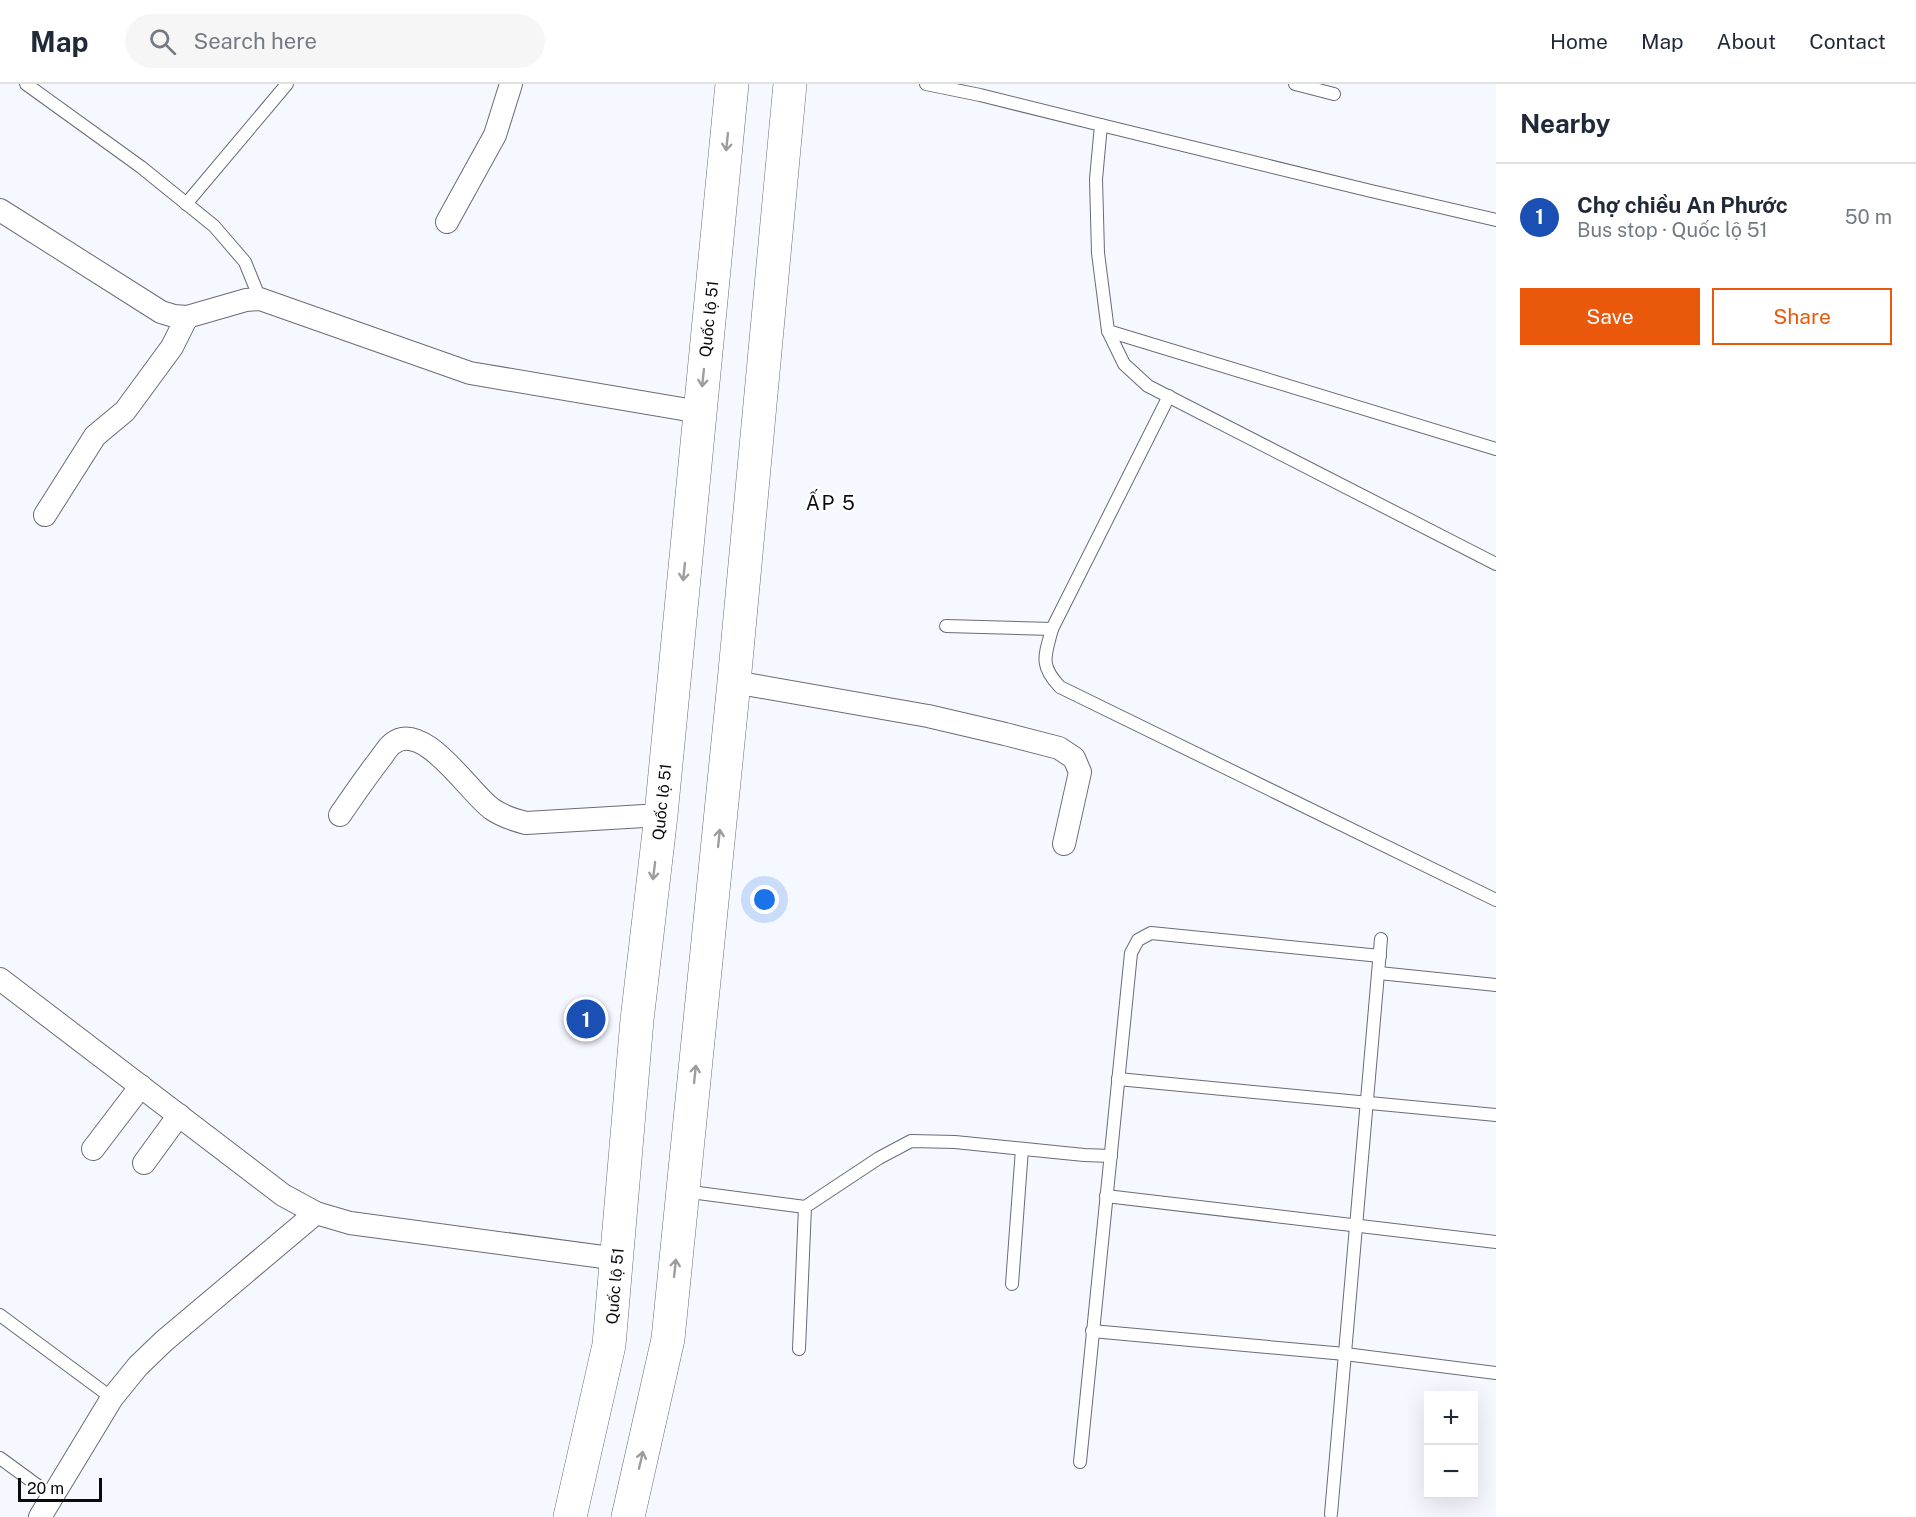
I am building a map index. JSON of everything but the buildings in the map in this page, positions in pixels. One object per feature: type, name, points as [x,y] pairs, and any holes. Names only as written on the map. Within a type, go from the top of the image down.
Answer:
[{"type":"highway","name":"Quốc lộ 51","points":[[570,1517],[609,1345],[637,1020],[661,815],[732,84]]},
{"type":"highway","points":[[628,1517],[668,1339],[735,682],[790,84]]},
{"type":"street","points":[[447,222],[495,135],[511,84]]},
{"type":"street","points":[[0,210],[161,312],[174,316],[187,317],[246,300],[260,299],[470,373],[700,412]]},
{"type":"street","points":[[45,515],[95,436],[125,411],[172,347],[187,317]]},
{"type":"street","points":[[735,682],[928,716],[1059,748],[1074,758],[1080,772],[1064,844]]},
{"type":"street","points":[[340,815],[367,775],[392,744],[402,739],[414,739],[458,772],[491,808],[509,818],[526,823],[661,815]]},
{"type":"street","points":[[0,979],[284,1195],[315,1213],[350,1224],[618,1259]]},
{"type":"street","points":[[93,1149],[141,1086]]},
{"type":"street","points":[[144,1162],[179,1115]]},
{"type":"street","points":[[40,1517],[112,1398],[138,1366],[164,1341],[315,1213]]},
{"type":"lane","points":[[186,204],[287,84]]},
{"type":"lane","points":[[926,84],[981,89],[1101,125],[1496,220]]},
{"type":"lane","points":[[1295,84],[1334,94]]},
{"type":"lane","points":[[31,85],[141,167],[214,226],[245,262],[260,299]]},
{"type":"lane","points":[[1101,125],[1096,190],[1098,253],[1108,331],[1124,364],[1148,386],[1496,564]]},
{"type":"lane","points":[[1108,331],[1496,449]]},
{"type":"lane","points":[[1169,396],[1052,629],[1045,657],[1048,675],[1060,687],[1496,900]]},
{"type":"lane","points":[[946,626],[1052,629]]},
{"type":"lane","points":[[1080,1462],[1131,954],[1138,940],[1151,933],[1380,956]]},
{"type":"lane","points":[[1331,1514],[1381,939]]},
{"type":"lane","points":[[1378,974],[1496,985]]},
{"type":"lane","points":[[1118,1079],[1496,1115]]},
{"type":"lane","points":[[683,1191],[806,1208],[879,1158],[911,1141],[955,1142],[1111,1156]]},
{"type":"lane","points":[[1012,1284],[1022,1149]]},
{"type":"lane","points":[[1107,1196],[1496,1242]]},
{"type":"lane","points":[[800,1349],[806,1208]]},
{"type":"lane","points":[[0,1316],[112,1398]]},
{"type":"lane","points":[[1092,1331],[1345,1354],[1496,1373]]},
{"type":"lane","points":[[0,1458],[52,1496]]},
{"type":"place","name":"Chợ chiều An Phước","points":[[586,1019]]},
{"type":"district","name":"ẤP 5","points":[[831,503]]}]
